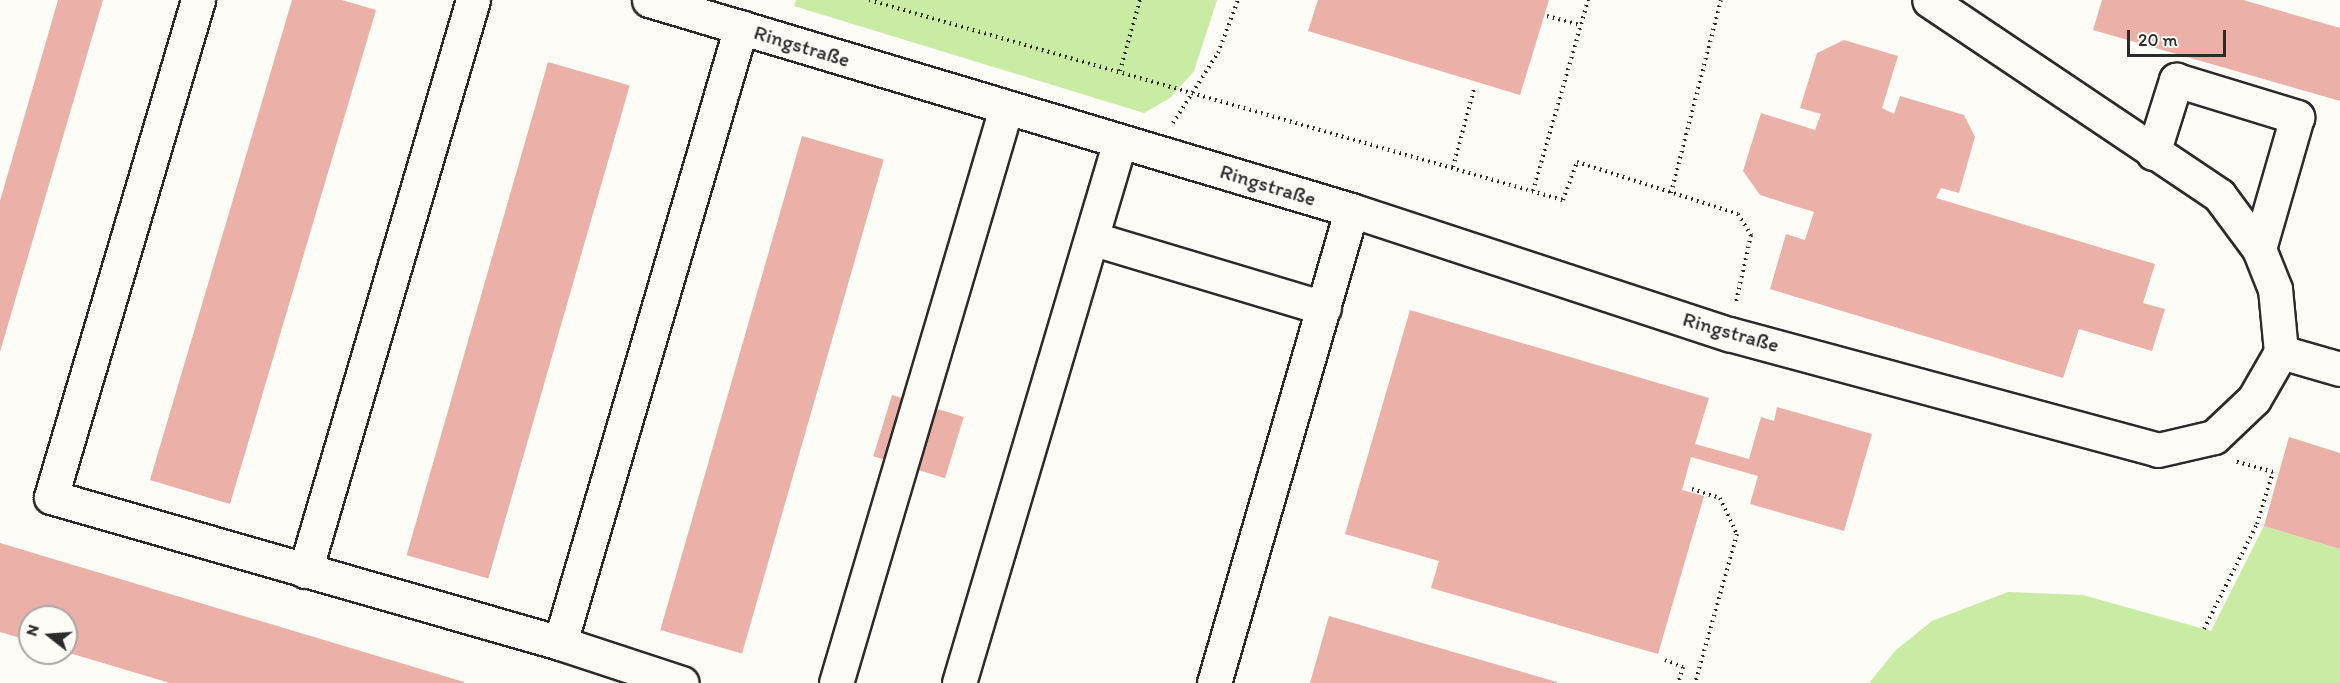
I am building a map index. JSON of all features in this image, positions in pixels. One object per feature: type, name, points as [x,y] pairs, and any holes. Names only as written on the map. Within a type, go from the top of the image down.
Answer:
[{"type":"lane","points":[[198,0],[51,497],[560,643],[682,683]]},
{"type":"lane","points":[[306,571],[473,0]]},
{"type":"lane","name":"Ringstraße","points":[[649,0],[727,16],[1006,108],[1351,210],[1730,334],[2158,450],[2214,437],[2254,399],[2281,352]]},
{"type":"lane","points":[[1929,0],[2153,153],[2219,195],[2259,249],[2275,289],[2281,352],[2340,369]]},
{"type":"lane","points":[[560,643],[727,16]]},
{"type":"lane","points":[[2153,153],[2176,80],[2297,117],[2259,249]]},
{"type":"lane","points":[[836,683],[1006,108]]},
{"type":"lane","points":[[958,683],[1094,239],[1120,141]]},
{"type":"lane","points":[[1214,683],[1351,210]]},
{"type":"lane","points":[[1094,239],[1324,308]]},
{"type":"path","points":[[869,0],[1563,200],[1576,162],[1738,214],[1751,235],[1730,334]]},
{"type":"path","points":[[1120,71],[1140,0]]},
{"type":"path","points":[[1120,141],[1165,132],[1196,93],[1238,0]]},
{"type":"path","points":[[1533,191],[1588,0]]},
{"type":"path","points":[[1671,193],[1721,0]]},
{"type":"path","points":[[1547,16],[1581,25]]},
{"type":"path","points":[[1454,167],[1474,89]]},
{"type":"path","points":[[2204,629],[2257,524],[2273,472],[2231,460]]},
{"type":"path","points":[[1692,489],[1720,498],[1737,534],[1695,683]]},
{"type":"path","points":[[1665,660],[1683,667],[1678,683]]},
{"type":"green space","points":[[796,0],[1217,0],[1194,71],[1170,98],[1144,113],[794,6]]},
{"type":"green space","points":[[2264,526],[2340,549],[2340,683],[1869,683],[1896,650],[1932,621],[2008,592],[2083,595],[2211,631]]},
{"type":"building","points":[[58,0],[103,0],[0,352],[0,201]]},
{"type":"building","points":[[292,0],[342,0],[376,10],[230,504],[150,480]]},
{"type":"building","points":[[1318,0],[1549,0],[1520,95],[1308,31]]},
{"type":"building","points":[[2102,0],[2243,0],[2340,28],[2340,101],[2093,30]]},
{"type":"building","points":[[1844,40],[1898,56],[1882,108],[1894,114],[1900,96],[1964,115],[1975,137],[1959,193],[1941,188],[1936,198],[2155,264],[2143,303],[2165,309],[2152,351],[2079,329],[2063,378],[1770,289],[1786,234],[1805,240],[1814,212],[1760,195],[1743,171],[1761,113],[1815,130],[1821,114],[1800,108],[1817,53]]},
{"type":"building","points":[[548,62],[630,85],[488,579],[407,555]]},
{"type":"building","points":[[802,136],[884,159],[742,654],[660,630]]},
{"type":"building","points":[[1410,310],[1709,398],[1695,444],[1749,459],[1761,417],[1774,421],[1777,407],[1872,434],[1844,531],[1750,504],[1758,476],[1691,457],[1682,490],[1704,496],[1658,654],[1431,588],[1439,561],[1345,534]]},
{"type":"building","points":[[892,395],[964,417],[945,478],[873,456]]},
{"type":"building","points":[[2289,437],[2340,453],[2340,549],[2264,526]]},
{"type":"building","points":[[0,543],[464,683],[170,683],[78,656],[78,605],[18,605],[18,637],[0,632]]},
{"type":"building","points":[[1329,616],[1557,682],[1557,683],[1310,683]]}]
